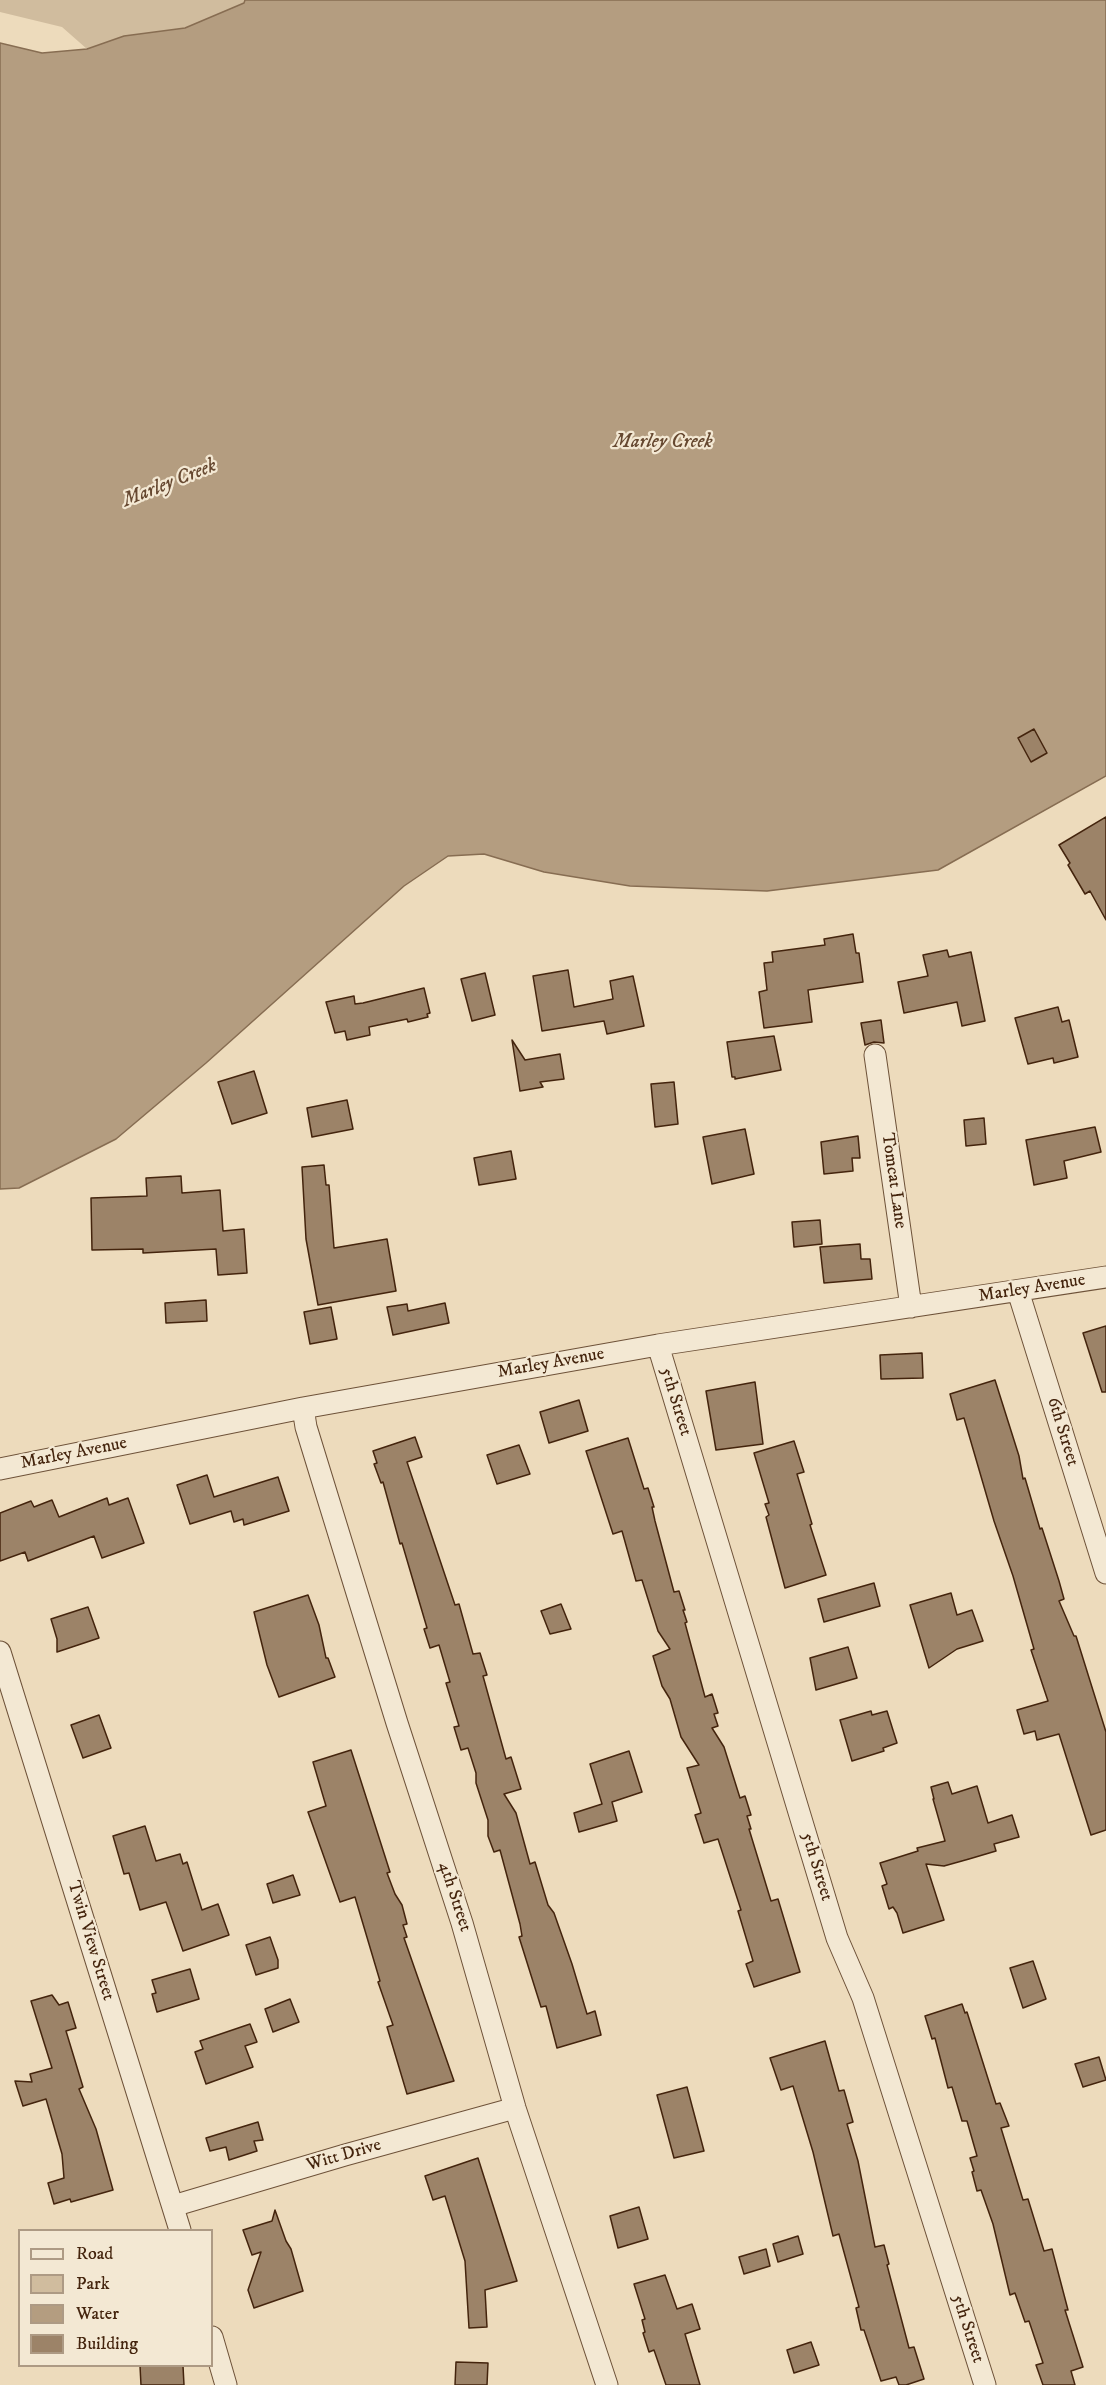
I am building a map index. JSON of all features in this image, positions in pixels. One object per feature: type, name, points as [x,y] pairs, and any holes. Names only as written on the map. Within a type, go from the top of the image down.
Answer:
[{"type":"street","name":"Tomcat Lane","points":[[875,1055],[911,1306]]},
{"type":"street","name":"Marley Avenue","points":[[0,1469],[303,1408],[658,1345],[1106,1277]]},
{"type":"street","name":"6th Street","points":[[1018,1291],[1106,1573]]},
{"type":"street","name":"5th Street","points":[[658,1345],[837,1938],[863,1998],[985,2385]]},
{"type":"street","name":"4th Street","points":[[303,1408],[306,1427],[462,1923],[515,2108],[607,2385]]},
{"type":"street","name":"Twin View Street","points":[[0,1652],[180,2229]]},
{"type":"street","name":"Witt Drive","points":[[173,2206],[515,2108]]},
{"type":"street","points":[[213,2340],[226,2385]]},
{"type":"green space","points":[[0,0],[245,0],[244,3],[185,28],[124,36],[87,49],[62,27],[0,12]]},
{"type":"water","name":"Marley Creek","points":[[245,0],[1106,0],[1106,776],[938,870],[767,891],[630,886],[544,872],[484,854],[448,856],[404,886],[206,1063],[116,1139],[19,1188],[0,1189],[0,43],[42,53],[87,49],[124,36],[185,28],[244,3]]},
{"type":"building","points":[[1034,729],[1047,753],[1031,762],[1018,738]]},
{"type":"building","points":[[1106,817],[1106,920],[1090,891],[1085,894],[1059,845]]},
{"type":"building","points":[[853,934],[856,953],[859,953],[863,982],[808,990],[812,1022],[764,1028],[759,992],[767,990],[764,963],[773,962],[772,952],[825,945],[824,939]]},
{"type":"building","points":[[947,950],[949,957],[971,952],[985,1021],[962,1026],[957,1002],[904,1013],[898,982],[928,976],[923,955]]},
{"type":"building","points":[[568,970],[574,1007],[613,999],[610,981],[633,976],[644,1026],[607,1034],[604,1021],[542,1031],[533,976]]},
{"type":"building","points":[[485,973],[495,1015],[472,1021],[461,979]]},
{"type":"building","points":[[424,988],[430,1013],[427,1014],[428,1017],[369,1027],[370,1035],[347,1040],[345,1031],[335,1033],[326,1002],[354,996],[355,1004],[363,1003]]},
{"type":"building","points":[[1058,1007],[1062,1022],[1069,1020],[1078,1057],[1054,1063],[1053,1058],[1028,1064],[1015,1018]]},
{"type":"building","points":[[881,1020],[884,1043],[874,1042],[865,1045],[861,1023]]},
{"type":"building","points":[[774,1036],[781,1070],[735,1079],[732,1077],[727,1042]]},
{"type":"building","points":[[512,1040],[525,1060],[560,1054],[564,1079],[540,1082],[543,1087],[520,1091]]},
{"type":"building","points":[[254,1071],[267,1113],[232,1124],[218,1082]]},
{"type":"building","points":[[674,1082],[678,1124],[655,1127],[651,1084]]},
{"type":"building","points":[[347,1100],[353,1129],[312,1137],[307,1108]]},
{"type":"building","points":[[984,1118],[986,1144],[966,1146],[964,1120]]},
{"type":"building","points":[[1095,1127],[1101,1152],[1064,1161],[1067,1178],[1034,1185],[1026,1140]]},
{"type":"building","points":[[745,1129],[754,1174],[712,1184],[703,1137]]},
{"type":"building","points":[[858,1136],[860,1158],[852,1158],[853,1171],[824,1174],[821,1142]]},
{"type":"building","points":[[511,1151],[516,1179],[479,1185],[474,1158]]},
{"type":"building","points":[[324,1165],[326,1185],[329,1185],[334,1248],[387,1239],[396,1291],[318,1305],[306,1239],[302,1167]]},
{"type":"building","points":[[181,1176],[182,1193],[220,1190],[223,1231],[244,1229],[247,1273],[218,1275],[216,1249],[143,1253],[143,1249],[92,1250],[91,1198],[147,1196],[146,1178]]},
{"type":"building","points":[[820,1220],[822,1244],[794,1247],[792,1222]]},
{"type":"building","points":[[860,1244],[861,1259],[870,1259],[872,1279],[824,1283],[820,1247]]},
{"type":"building","points":[[206,1300],[207,1321],[166,1323],[165,1303]]},
{"type":"building","points":[[445,1303],[449,1323],[393,1335],[387,1307],[407,1304],[408,1311]]},
{"type":"building","points":[[331,1307],[337,1339],[310,1344],[304,1312]]},
{"type":"building","points":[[1106,1326],[1106,1392],[1102,1392],[1083,1333]]},
{"type":"building","points":[[922,1353],[923,1378],[881,1379],[880,1355]]},
{"type":"building","points":[[995,1380],[1019,1456],[1023,1479],[1025,1478],[1059,1581],[1064,1599],[1059,1601],[1076,1636],[1106,1732],[1106,1830],[1091,1835],[1059,1734],[1037,1740],[1035,1731],[1024,1734],[1017,1710],[1048,1701],[1031,1650],[1034,1649],[1013,1576],[994,1521],[964,1418],[957,1420],[950,1394]]},
{"type":"building","points":[[755,1382],[763,1444],[716,1450],[706,1391]]},
{"type":"building","points":[[579,1400],[588,1431],[549,1443],[540,1412]]},
{"type":"building","points":[[415,1437],[422,1457],[407,1462],[455,1605],[459,1604],[473,1654],[480,1653],[487,1675],[483,1676],[506,1759],[511,1757],[521,1789],[504,1794],[516,1813],[530,1864],[535,1862],[548,1905],[554,1913],[572,1964],[587,2014],[595,2011],[601,2035],[557,2048],[546,2006],[541,2007],[519,1937],[522,1936],[520,1924],[500,1850],[494,1852],[488,1836],[488,1820],[468,1748],[461,1750],[454,1727],[459,1726],[446,1683],[450,1682],[439,1645],[430,1648],[424,1629],[427,1628],[402,1543],[400,1544],[383,1482],[381,1483],[374,1464],[377,1463],[373,1451]]},
{"type":"building","points":[[628,1438],[644,1489],[648,1488],[654,1507],[652,1507],[655,1521],[674,1592],[679,1591],[685,1610],[683,1610],[687,1622],[685,1623],[705,1697],[712,1694],[718,1713],[714,1714],[718,1726],[712,1728],[724,1747],[740,1798],[745,1796],[751,1815],[747,1816],[751,1829],[749,1829],[771,1901],[778,1899],[800,1972],[754,1987],[746,1964],[753,1961],[738,1911],[741,1910],[718,1839],[704,1843],[695,1815],[701,1813],[687,1768],[699,1765],[681,1737],[670,1699],[662,1686],[653,1656],[670,1649],[658,1631],[642,1580],[636,1581],[622,1531],[613,1534],[586,1451]]},
{"type":"building","points":[[794,1441],[804,1472],[797,1474],[826,1575],[785,1588],[766,1517],[769,1515],[765,1504],[769,1503],[754,1453]]},
{"type":"building","points":[[519,1445],[530,1474],[497,1484],[487,1455]]},
{"type":"building","points":[[207,1475],[214,1497],[278,1477],[289,1511],[244,1525],[243,1519],[234,1522],[231,1511],[190,1524],[177,1485]]},
{"type":"building","points":[[107,1498],[109,1505],[128,1498],[144,1543],[102,1558],[94,1536],[28,1561],[25,1552],[0,1561],[0,1513],[31,1501],[34,1507],[52,1500],[59,1517]]},
{"type":"building","points":[[874,1583],[880,1606],[824,1622],[818,1599]]},
{"type":"building","points":[[951,1593],[957,1615],[972,1610],[983,1641],[957,1649],[929,1668],[910,1605]]},
{"type":"building","points":[[308,1595],[319,1625],[326,1658],[328,1658],[335,1677],[279,1697],[267,1665],[254,1612]]},
{"type":"building","points":[[561,1604],[571,1629],[550,1634],[541,1611]]},
{"type":"building","points":[[88,1607],[99,1638],[57,1652],[57,1639],[51,1619]]},
{"type":"building","points":[[848,1647],[857,1678],[816,1690],[810,1658]]},
{"type":"building","points":[[871,1711],[872,1715],[887,1711],[897,1743],[883,1748],[884,1751],[852,1761],[840,1720]]},
{"type":"building","points":[[99,1715],[111,1748],[83,1758],[71,1725]]},
{"type":"building","points":[[351,1750],[390,1872],[387,1873],[402,1905],[407,1924],[403,1925],[407,1937],[404,1938],[454,2081],[407,2094],[387,2027],[393,2025],[378,1982],[380,1981],[355,1897],[340,1902],[308,1812],[326,1806],[313,1762]]},
{"type":"building","points":[[629,1751],[642,1792],[612,1802],[617,1821],[579,1832],[574,1813],[602,1804],[590,1764]]},
{"type":"building","points":[[948,1782],[952,1794],[977,1786],[988,1823],[1012,1815],[1019,1837],[994,1844],[996,1851],[969,1859],[944,1866],[926,1864],[944,1920],[903,1933],[897,1913],[893,1907],[889,1909],[882,1886],[887,1884],[880,1863],[918,1851],[917,1848],[945,1841],[931,1787]]},
{"type":"building","points":[[145,1826],[156,1861],[180,1854],[183,1864],[187,1862],[202,1910],[218,1904],[229,1935],[183,1951],[166,1902],[140,1910],[129,1873],[124,1874],[113,1836]]},
{"type":"building","points":[[293,1875],[300,1895],[273,1903],[267,1884]]},
{"type":"building","points":[[270,1937],[278,1960],[278,1968],[256,1975],[246,1945]]},
{"type":"building","points":[[1033,1961],[1046,1999],[1023,2008],[1010,1968]]},
{"type":"building","points":[[190,1969],[199,1999],[157,2012],[152,1994],[156,1993],[152,1980]]},
{"type":"building","points":[[52,1995],[59,2005],[68,2002],[76,2028],[66,2031],[83,2087],[79,2089],[96,2129],[113,2190],[71,2202],[70,2199],[54,2204],[48,2183],[64,2178],[62,2154],[46,2099],[23,2106],[15,2081],[32,2082],[30,2074],[52,2068],[31,2001]]},
{"type":"building","points":[[290,1999],[299,2022],[273,2032],[265,2009]]},
{"type":"building","points":[[962,2004],[965,2013],[967,2012],[996,2104],[1000,2103],[1009,2126],[1001,2128],[1023,2200],[1028,2199],[1044,2251],[1052,2249],[1068,2310],[1065,2310],[1083,2367],[1071,2371],[1075,2385],[1043,2385],[1036,2365],[1043,2363],[1029,2321],[1025,2322],[1015,2293],[1010,2295],[993,2224],[981,2190],[977,2191],[970,2158],[977,2156],[967,2121],[962,2121],[952,2087],[948,2088],[935,2038],[932,2039],[925,2016]]},
{"type":"building","points":[[250,2024],[257,2042],[245,2046],[253,2067],[206,2084],[195,2052],[203,2049],[200,2041]]},
{"type":"building","points":[[825,2041],[839,2091],[844,2090],[853,2122],[847,2124],[858,2161],[875,2247],[884,2245],[889,2264],[887,2265],[909,2348],[914,2347],[924,2379],[906,2385],[899,2385],[896,2377],[881,2381],[864,2330],[861,2330],[856,2308],[859,2307],[839,2234],[833,2236],[813,2152],[793,2086],[781,2090],[770,2058]]},
{"type":"building","points":[[1099,2057],[1106,2080],[1083,2087],[1075,2064]]},
{"type":"building","points":[[687,2087],[704,2151],[674,2158],[657,2095]]},
{"type":"building","points":[[258,2122],[263,2140],[254,2141],[257,2151],[229,2160],[226,2147],[210,2151],[206,2138]]},
{"type":"building","points":[[478,2158],[517,2281],[485,2290],[487,2327],[469,2328],[465,2261],[445,2196],[433,2200],[425,2176]]},
{"type":"building","points":[[639,2207],[648,2239],[618,2248],[610,2216]]},
{"type":"building","points":[[275,2210],[291,2249],[303,2291],[254,2308],[248,2290],[261,2252],[252,2255],[243,2230],[272,2221]]},
{"type":"building","points":[[798,2236],[803,2254],[778,2262],[773,2244]]},
{"type":"building","points":[[766,2249],[770,2266],[744,2274],[739,2257]]},
{"type":"building","points":[[665,2275],[677,2309],[692,2304],[700,2329],[685,2334],[700,2385],[666,2385],[654,2350],[649,2352],[643,2333],[645,2332],[642,2320],[645,2319],[634,2284]]},
{"type":"building","points":[[811,2342],[819,2365],[794,2373],[787,2350]]},
{"type":"building","points":[[456,2362],[488,2363],[487,2385],[455,2385]]},
{"type":"building","points":[[140,2367],[183,2367],[184,2385],[141,2385]]}]
